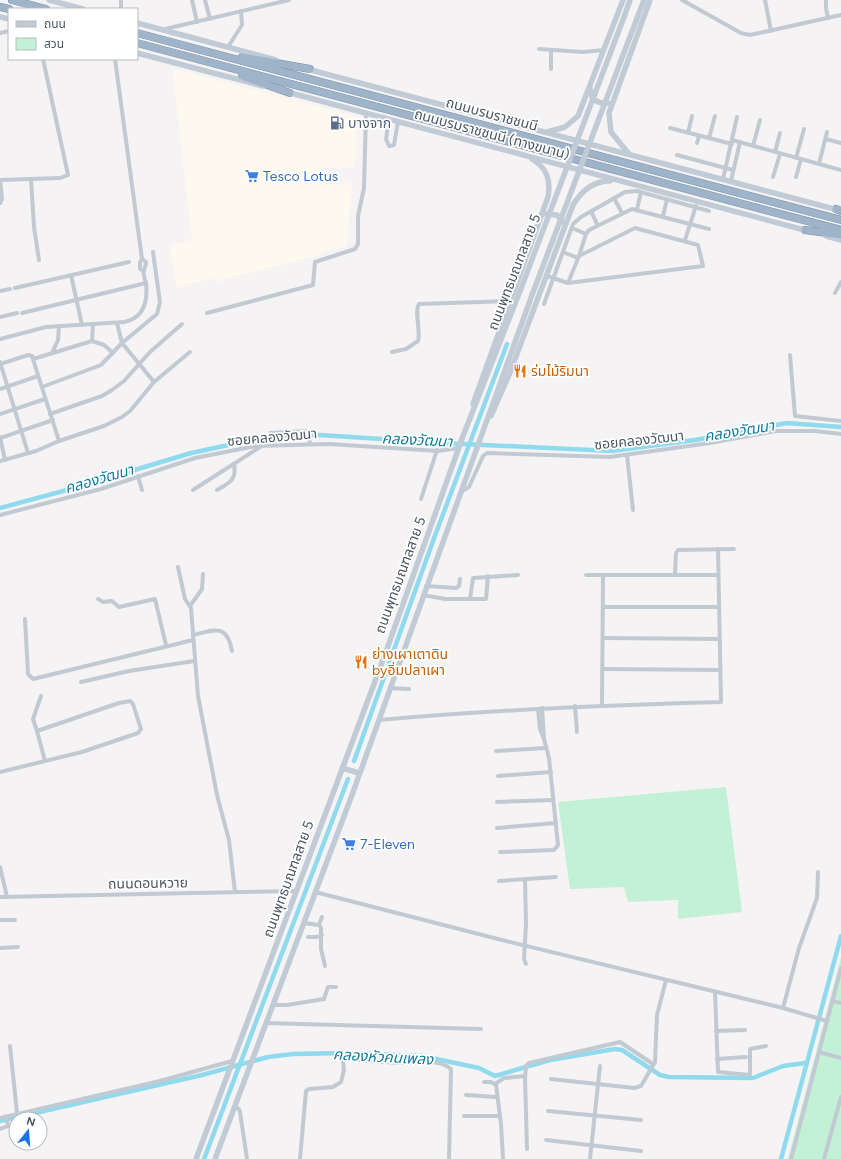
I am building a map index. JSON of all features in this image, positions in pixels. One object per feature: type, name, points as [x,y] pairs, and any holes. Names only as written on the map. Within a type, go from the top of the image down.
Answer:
[{"type":"highway","points":[[12,0],[42,8]]},
{"type":"highway","name":"ถนนบรมราชชนนี","points":[[138,33],[841,220]]},
{"type":"highway","name":"ถนนบรมราชชนนี","points":[[138,44],[740,202],[841,230]]},
{"type":"highway","points":[[214,53],[310,69]]},
{"type":"highway","points":[[218,65],[290,93]]},
{"type":"highway","points":[[805,230],[841,235]]},
{"type":"main road","points":[[49,0],[79,8]]},
{"type":"main road","points":[[546,132],[565,127],[572,123],[578,116],[623,0]]},
{"type":"main road","name":"ถนนพุทธมณฑลสาย 5","points":[[196,1159],[342,768],[463,436],[520,291],[630,0]]},
{"type":"main road","name":"ถนนพุทธมณฑลสาย 5","points":[[215,1159],[251,1067],[379,720],[532,295],[644,0]]},
{"type":"main road","points":[[629,154],[611,132],[609,113],[650,0]]},
{"type":"main road","name":"ถนนบรมราชชนนี (ทางขนาน)","points":[[138,23],[839,210]]},
{"type":"main road","name":"ถนนบรมราชชนนี (ทางขนาน)","points":[[138,53],[620,181],[696,205],[805,230],[841,240]]},
{"type":"main road","points":[[590,85],[592,97],[595,100],[603,104],[608,103],[614,98]]},
{"type":"main road","points":[[468,425],[476,394],[548,198],[549,181],[544,168],[527,156]]},
{"type":"main road","points":[[483,430],[504,386],[573,205],[584,190],[597,182],[620,181]]},
{"type":"main road","points":[[541,215],[552,213],[557,215],[561,218],[565,228]]},
{"type":"main road","points":[[342,768],[359,773]]},
{"type":"street","points":[[192,0],[197,22]]},
{"type":"street","points":[[206,0],[210,19]]},
{"type":"street","points":[[162,30],[289,0]]},
{"type":"street","points":[[682,0],[745,35],[771,31],[841,14]]},
{"type":"street","points":[[765,0],[771,31]]},
{"type":"street","points":[[826,0],[828,18]]},
{"type":"street","points":[[228,47],[242,25],[241,11]]},
{"type":"street","points":[[540,49],[583,52],[604,50]]},
{"type":"street","points":[[551,69],[552,50]]},
{"type":"street","points":[[0,203],[2,199],[0,180],[64,178],[68,173],[43,60]]},
{"type":"street","points":[[0,339],[32,330],[59,326],[132,321],[140,313],[146,303],[146,283],[144,271],[140,268],[140,262],[142,259],[115,60]]},
{"type":"street","points":[[207,313],[313,285],[315,262],[354,249],[358,244],[358,216],[364,188],[366,114]]},
{"type":"street","points":[[688,132],[692,116]]},
{"type":"street","points":[[709,138],[715,116]]},
{"type":"street","points":[[722,179],[732,142],[736,117]]},
{"type":"street","points":[[389,119],[386,139],[389,146],[394,145],[398,122]]},
{"type":"street","points":[[753,146],[760,120]]},
{"type":"street","points":[[670,128],[699,136],[740,142],[841,170]]},
{"type":"street","points":[[796,158],[804,130]]},
{"type":"street","points":[[819,164],[827,132]]},
{"type":"street","points":[[775,152],[780,133]]},
{"type":"street","points":[[697,143],[699,136]]},
{"type":"street","points":[[826,139],[841,143]]},
{"type":"street","points":[[731,181],[740,142]]},
{"type":"street","points":[[773,177],[780,154]]},
{"type":"street","points":[[677,155],[733,170]]},
{"type":"street","points":[[796,177],[801,159]]},
{"type":"street","points":[[31,179],[34,227],[39,260]]},
{"type":"street","points":[[544,304],[572,228],[576,220],[590,211],[628,192],[641,192],[696,205],[708,211]]},
{"type":"street","points":[[637,209],[641,192]]},
{"type":"street","points":[[614,198],[622,213]]},
{"type":"street","points":[[663,216],[667,199]]},
{"type":"street","points":[[685,240],[696,205]]},
{"type":"street","points":[[568,283],[586,234],[597,224],[632,209],[691,223],[709,229]]},
{"type":"street","points":[[590,211],[597,224]]},
{"type":"street","points":[[572,228],[586,234]]},
{"type":"street","points":[[547,276],[568,283],[703,266],[698,245],[685,240],[635,228],[578,257],[563,252]]},
{"type":"street","points":[[42,387],[101,366],[122,343],[157,314],[160,307],[153,252]]},
{"type":"street","points":[[0,291],[129,262]]},
{"type":"street","points":[[71,275],[82,325]]},
{"type":"street","points":[[834,293],[841,282]]},
{"type":"street","points":[[0,318],[146,283]]},
{"type":"street","points":[[392,352],[412,346],[418,341],[419,332],[417,310],[419,304],[510,301]]},
{"type":"street","points":[[117,323],[122,343],[140,363],[154,382]]},
{"type":"street","points":[[92,341],[93,324]]},
{"type":"street","points":[[50,414],[102,396],[112,390],[124,381],[140,363],[182,324]]},
{"type":"street","points":[[52,354],[58,340],[59,326]]},
{"type":"street","points":[[33,359],[92,341],[104,345],[114,353]]},
{"type":"street","points":[[0,462],[104,426],[122,417],[130,411],[154,382],[190,352]]},
{"type":"street","points":[[28,453],[0,363],[28,355],[32,356],[59,441]]},
{"type":"street","points":[[790,355],[795,416],[841,421]]},
{"type":"street","points":[[0,388],[38,376]]},
{"type":"street","points":[[0,414],[46,398]]},
{"type":"street","points":[[5,460],[0,437],[52,420]]},
{"type":"street","points":[[270,433],[306,430],[309,433],[310,442]]},
{"type":"street","name":"ซอยคลองวัฒนา","points":[[460,492],[468,487],[483,456],[487,453],[594,457],[627,455],[776,431],[815,431],[841,434]]},
{"type":"street","name":"ซอยคลองวัฒนา","points":[[0,515],[101,489],[195,458],[261,446],[310,442],[437,450],[459,448]]},
{"type":"street","points":[[193,490],[261,446]]},
{"type":"street","points":[[421,499],[437,450]]},
{"type":"street","points":[[627,455],[633,510]]},
{"type":"street","points":[[217,490],[231,482],[234,478],[234,464]]},
{"type":"street","points":[[138,476],[142,490]]},
{"type":"street","points":[[675,575],[676,553],[678,550],[734,549]]},
{"type":"street","points":[[379,720],[575,706],[721,702],[718,550]]},
{"type":"street","points":[[178,567],[185,599],[190,606],[192,616],[194,660],[198,696],[217,795],[229,840],[235,892]]},
{"type":"street","points":[[190,606],[202,589],[203,574]]},
{"type":"street","points":[[470,599],[473,578],[518,575]]},
{"type":"street","points":[[586,575],[718,575]]},
{"type":"street","points":[[602,705],[603,575]]},
{"type":"street","points":[[423,595],[445,599],[486,599],[488,576]]},
{"type":"street","points":[[426,586],[456,588],[459,586],[460,579]]},
{"type":"street","points":[[98,599],[103,602],[112,601],[120,607],[155,599],[166,646]]},
{"type":"street","points":[[603,607],[718,607]]},
{"type":"street","points":[[25,619],[28,674],[33,679],[193,640]]},
{"type":"street","points":[[193,635],[209,630],[219,631],[228,638],[232,651]]},
{"type":"street","points":[[603,638],[719,639]]},
{"type":"street","points":[[81,682],[129,671],[194,660]]},
{"type":"street","points":[[603,669],[720,670]]},
{"type":"street","points":[[390,688],[409,689]]},
{"type":"street","points":[[40,696],[33,719],[45,761]]},
{"type":"street","points":[[0,772],[45,761],[127,737],[138,733],[141,729],[133,704],[130,701],[127,701],[43,727],[37,731]]},
{"type":"street","points":[[575,706],[577,732]]},
{"type":"street","points":[[500,852],[554,850],[558,842],[552,800],[551,772],[544,739],[540,708]]},
{"type":"street","points":[[496,751],[546,748]]},
{"type":"street","points":[[498,776],[551,772]]},
{"type":"street","points":[[497,802],[552,800]]},
{"type":"street","points":[[497,828],[556,822]]},
{"type":"street","points":[[0,867],[7,897]]},
{"type":"street","points":[[783,1008],[799,948],[817,898],[818,872]]},
{"type":"street","points":[[499,881],[556,877]]},
{"type":"street","points":[[525,879],[524,959],[526,964]]},
{"type":"street","name":"ถนนดอนหวาย","points":[[0,897],[296,891]]},
{"type":"street","points":[[315,892],[525,946],[783,1008],[827,1021]]},
{"type":"street","points":[[322,917],[319,925],[322,935],[321,949],[325,966]]},
{"type":"street","points":[[0,920],[15,920]]},
{"type":"street","points":[[304,923],[319,925]]},
{"type":"street","points":[[308,937],[317,937],[322,935]]},
{"type":"street","points":[[0,948],[18,947]]},
{"type":"street","points":[[791,1159],[841,968]]},
{"type":"street","points":[[551,1079],[638,1087],[649,1072],[656,1057],[657,1015],[666,980]]},
{"type":"street","points":[[273,1005],[287,1005],[324,999],[328,987],[336,987]]},
{"type":"street","points":[[715,992],[717,1070],[720,1073],[750,1075],[750,1049],[766,1046]]},
{"type":"street","points":[[832,1001],[841,1003]]},
{"type":"street","points":[[266,1024],[481,1029]]},
{"type":"street","points":[[716,1032],[745,1030]]},
{"type":"street","points":[[527,1149],[525,1076],[526,1066],[529,1063],[620,1042],[653,1065]]},
{"type":"street","points":[[10,1046],[17,1111]]},
{"type":"street","points":[[819,1052],[841,1058]]},
{"type":"street","points":[[717,1059],[746,1056]]},
{"type":"street","points":[[358,1060],[400,1063],[424,1061],[447,1066],[451,1069],[449,1159]]},
{"type":"street","points":[[300,1159],[306,1091],[309,1089],[333,1087],[341,1082],[343,1075],[343,1061]]},
{"type":"street","points":[[26,1111],[232,1062]]},
{"type":"street","points":[[590,1159],[600,1066]]},
{"type":"street","points":[[484,1082],[495,1084],[504,1078],[525,1076]]},
{"type":"street","points":[[495,1084],[500,1116],[503,1159]]},
{"type":"street","points":[[466,1095],[496,1097]]},
{"type":"street","points":[[824,1159],[841,1097]]},
{"type":"street","points":[[235,1107],[239,1109],[240,1112],[247,1159]]},
{"type":"street","points":[[548,1111],[641,1120]]},
{"type":"street","points":[[464,1116],[500,1116]]},
{"type":"street","points":[[0,1118],[6,1118],[8,1124],[6,1128],[0,1129]]},
{"type":"street","points":[[546,1140],[641,1151]]},
{"type":"shaded area","name":"Tesco Lotus","points":[[172,68],[358,117],[355,167],[319,169],[321,185],[352,183],[347,246],[320,253],[319,255],[216,282],[214,278],[177,288],[169,245],[192,240]]},
{"type":"green space","points":[[726,787],[742,912],[678,919],[678,900],[628,902],[624,887],[570,889],[558,802]]},
{"type":"green space","points":[[841,957],[841,1159],[788,1159]]},
{"type":"waterway","points":[[354,761],[433,541],[507,344]]},
{"type":"waterway","name":"คลองวัฒนา","points":[[0,508],[78,487],[191,453],[252,440],[288,435],[320,435],[443,443],[612,451],[695,440],[787,423],[841,427]]},
{"type":"waterway","points":[[204,1159],[348,779]]},
{"type":"waterway","points":[[781,1159],[841,936]]},
{"type":"waterway","name":"คลองหัวคนเพลง","points":[[0,1121],[202,1075],[268,1057],[293,1054],[345,1053],[422,1056],[479,1068],[495,1076],[550,1060],[615,1049],[622,1050],[660,1075],[669,1077],[753,1078],[783,1066],[805,1063]]},
{"type":"place","name":"บางจาก","points":[[337,123]]},
{"type":"place","name":"Tesco Lotus","points":[[252,176]]},
{"type":"place","name":"ร่มไม้ริมนา","points":[[520,371]]},
{"type":"place","name":"ย่างเผาเตาดิน byอิ่มปลาเผา","points":[[361,662]]},
{"type":"place","name":"7-Eleven","points":[[349,844]]}]
